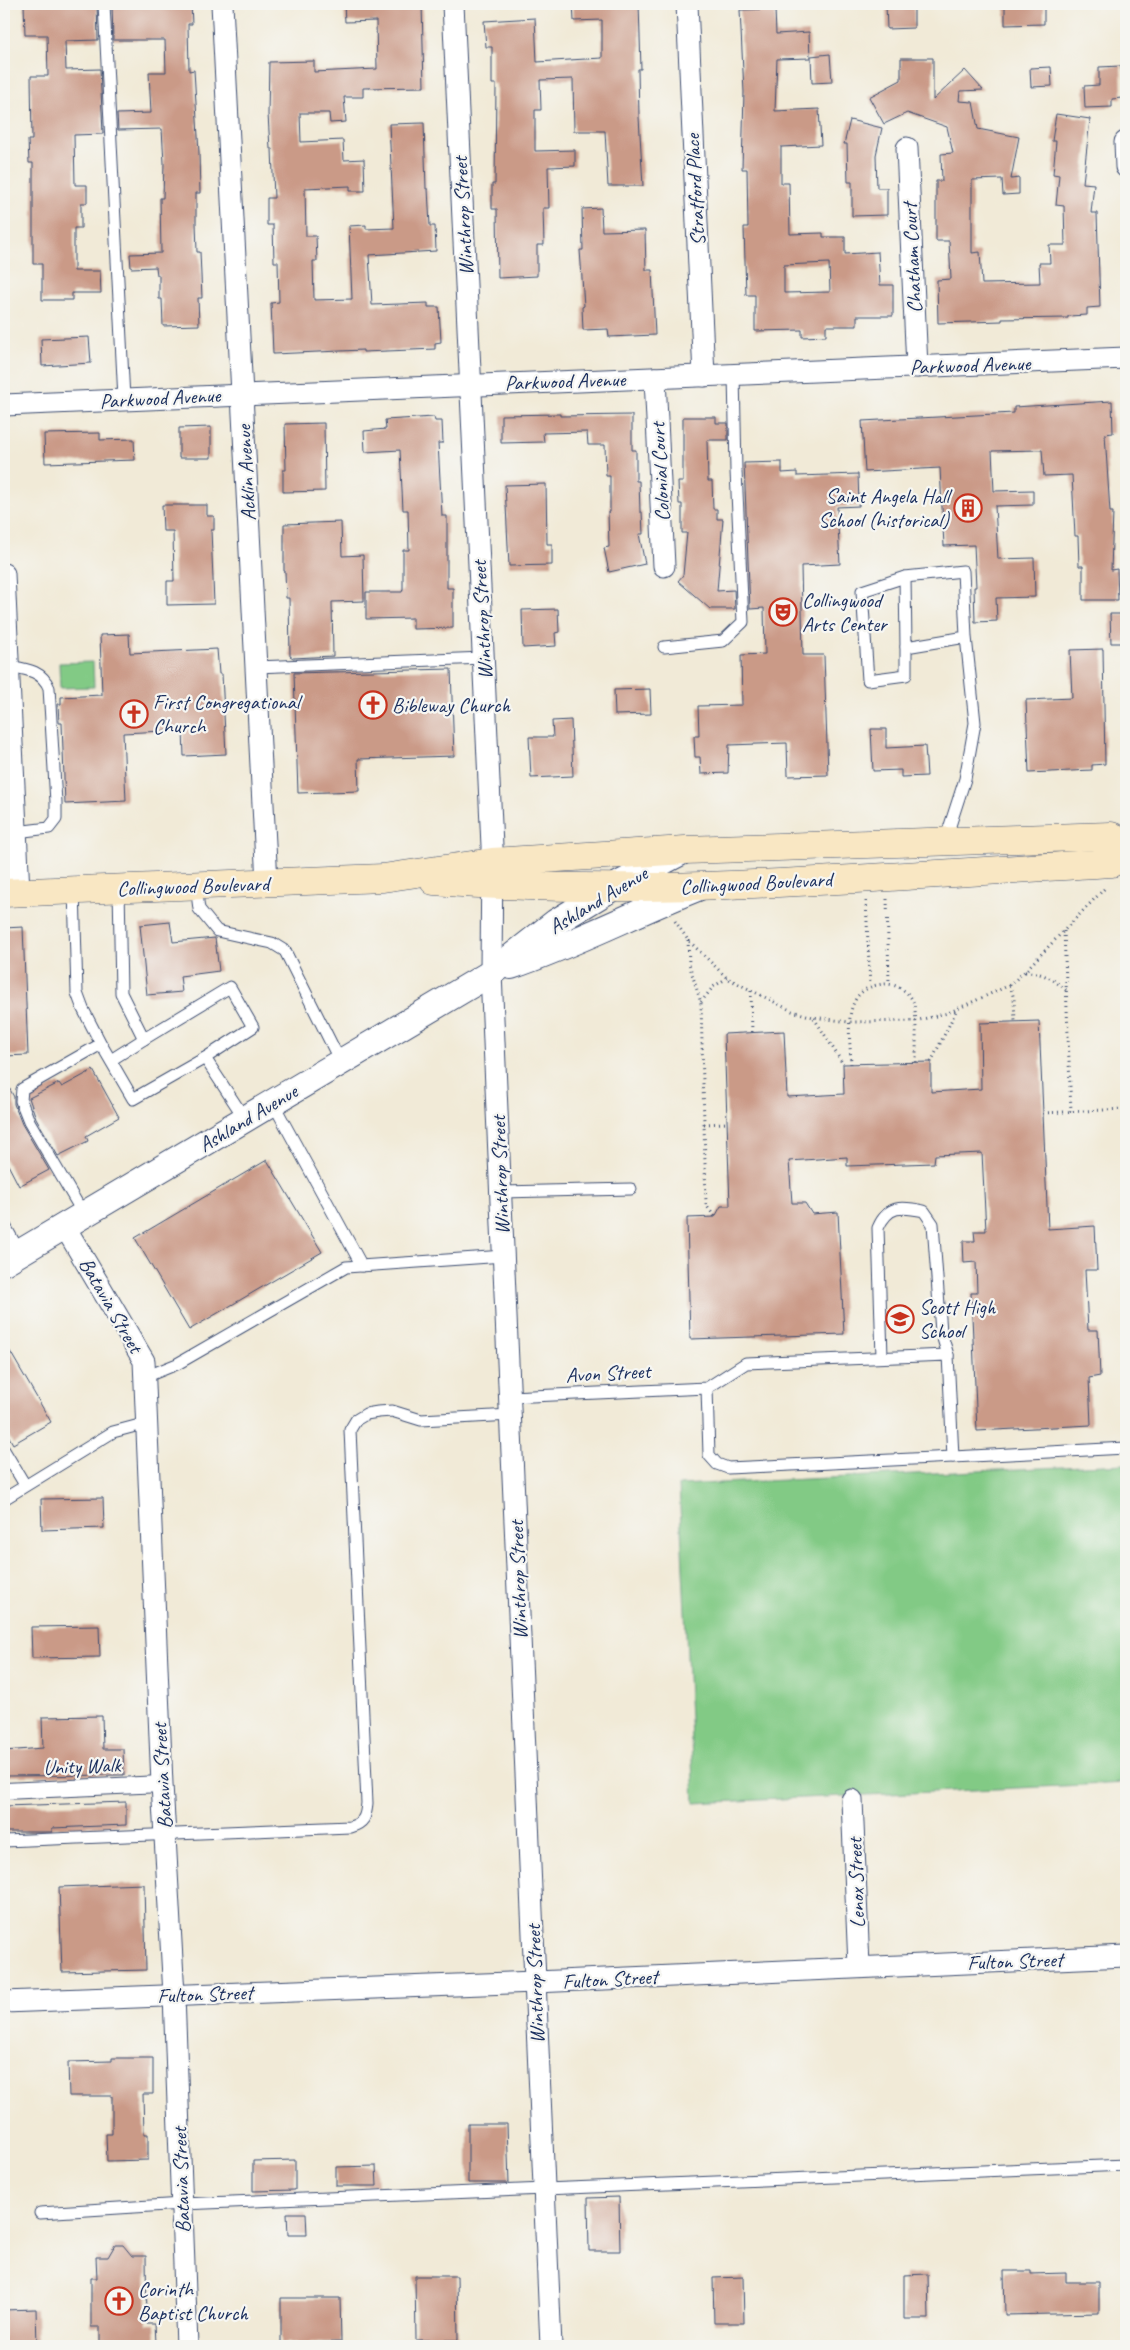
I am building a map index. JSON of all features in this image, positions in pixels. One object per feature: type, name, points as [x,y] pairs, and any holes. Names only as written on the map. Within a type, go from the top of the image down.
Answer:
[{"type":"main road","name":"Collingwood Boulevard","points":[[11,892],[492,874],[685,850],[1111,836],[1126,842]]},
{"type":"main road","points":[[933,874],[945,842]]},
{"type":"main road","name":"Collingwood Boulevard","points":[[492,874],[612,888],[700,887],[1112,863],[1126,854]]},
{"type":"street","name":"Acklin Avenue","points":[[222,4],[267,883]]},
{"type":"street","name":"Winthrop Street","points":[[453,4],[484,658],[492,874],[492,973],[551,2346]]},
{"type":"street","name":"Stratford Place","points":[[687,4],[704,376]]},
{"type":"street","points":[[1125,142],[1126,167]]},
{"type":"street","name":"Chatham Court","points":[[907,148],[917,367]]},
{"type":"street","name":"Parkwood Avenue","points":[[4,405],[1126,358]]},
{"type":"street","name":"Colonial Court","points":[[655,378],[664,566]]},
{"type":"street","points":[[4,574],[7,677],[16,832],[11,892]]},
{"type":"street","name":"Ashland Avenue","points":[[12,1257],[492,973],[556,922],[612,888],[685,850]]},
{"type":"street","name":"Ashland Avenue","points":[[492,973],[558,951],[643,910],[700,887]]},
{"type":"street","name":"Batavia Street","points":[[75,1221],[144,1361],[162,1784],[174,1995],[188,2346]]},
{"type":"street","name":"Unity Walk","points":[[4,1791],[162,1784]]},
{"type":"street","name":"Lenox Street","points":[[852,1800],[859,1966]]},
{"type":"street","name":"Fulton Street","points":[[4,2002],[535,1982],[859,1966],[1126,1956]]},
{"type":"lane","points":[[104,4],[124,399]]},
{"type":"lane","points":[[664,647],[723,642],[743,622],[736,471],[734,374]]},
{"type":"lane","points":[[904,577],[906,675],[868,680],[862,591],[904,577],[963,571],[966,637],[975,723],[965,779],[945,842]]},
{"type":"lane","points":[[906,647],[966,637]]},
{"type":"lane","points":[[256,667],[484,658]]},
{"type":"lane","points":[[7,677],[30,670],[42,676],[49,688],[56,802],[56,819],[49,828],[16,832]]},
{"type":"lane","points":[[196,886],[199,909],[217,931],[272,943],[285,952],[341,1063]]},
{"type":"lane","points":[[119,888],[121,993],[144,1039]]},
{"type":"lane","points":[[74,890],[78,993],[83,1009],[132,1099],[205,1058],[253,1027],[230,988],[111,1060]]},
{"type":"lane","points":[[75,1221],[21,1101],[22,1088],[101,1044]]},
{"type":"lane","points":[[205,1058],[245,1120]]},
{"type":"lane","points":[[272,1104],[362,1266]]},
{"type":"lane","points":[[501,1192],[631,1189]]},
{"type":"lane","points":[[882,1357],[878,1228],[883,1216],[890,1210],[909,1208],[924,1211],[933,1224],[941,1332],[948,1355],[953,1457]]},
{"type":"lane","points":[[4,1224],[12,1257]]},
{"type":"lane","points":[[145,1377],[177,1364],[346,1267],[504,1256]]},
{"type":"lane","points":[[948,1355],[746,1363],[707,1388],[709,1455],[717,1464],[728,1468],[1126,1448]]},
{"type":"lane","name":"Avon Street","points":[[165,1834],[350,1827],[360,1824],[366,1816],[367,1803],[350,1430],[356,1420],[366,1414],[378,1412],[392,1411],[421,1420],[510,1406],[707,1388]]},
{"type":"lane","points":[[4,1499],[113,1432],[147,1423]]},
{"type":"lane","points":[[4,1450],[25,1485]]},
{"type":"lane","points":[[4,1841],[165,1834]]},
{"type":"lane","points":[[40,2213],[182,2204],[1126,2165]]},
{"type":"path","points":[[674,918],[688,940],[727,978],[792,1011],[814,1017],[850,1022],[915,1020],[948,1013],[1010,984],[1024,972],[1106,887]]},
{"type":"path","points":[[887,899],[889,983]]},
{"type":"path","points":[[866,900],[870,985]]},
{"type":"path","points":[[1064,930],[1071,1112]]},
{"type":"path","points":[[688,940],[689,964],[701,1003],[706,1205],[714,1217]]},
{"type":"path","points":[[1024,972],[1036,972],[1050,977],[1066,990]]},
{"type":"path","points":[[701,1003],[713,987],[727,978]]},
{"type":"path","points":[[852,1064],[850,1022],[852,1003],[870,985],[889,983],[905,991],[914,1002],[916,1062]]},
{"type":"path","points":[[1010,984],[1014,999],[1015,1022]]},
{"type":"path","points":[[752,991],[752,1033]]},
{"type":"path","points":[[931,1062],[957,1009]]},
{"type":"path","points":[[814,1017],[843,1064]]},
{"type":"path","points":[[1043,1113],[1124,1109]]},
{"type":"path","points":[[704,1124],[727,1123]]},
{"type":"green space","points":[[93,662],[94,687],[60,688],[59,663]]},
{"type":"green space","points":[[1126,1464],[1126,1711],[1124,1711],[1126,1783],[694,1803],[679,1485]]},
{"type":"building","points":[[24,4],[97,4],[98,40],[65,41],[66,70],[100,69],[103,134],[74,135],[75,185],[87,185],[87,203],[81,203],[81,228],[74,228],[74,271],[100,271],[101,293],[72,293],[72,300],[42,300],[42,264],[33,264],[33,163],[29,163],[28,140],[32,140],[31,76],[48,76],[47,35],[25,35]]},
{"type":"building","points":[[112,4],[191,4],[192,24],[188,24],[189,71],[194,70],[200,193],[196,193],[197,252],[200,252],[202,298],[198,298],[199,325],[163,326],[162,299],[159,299],[159,275],[157,275],[156,267],[131,268],[130,254],[161,253],[160,198],[163,198],[164,163],[162,129],[118,130],[117,114],[151,113],[149,72],[166,72],[165,40],[113,40]]},
{"type":"building","points":[[344,4],[422,4],[424,87],[363,88],[363,97],[344,97],[346,122],[330,123],[329,113],[300,113],[301,142],[343,140],[344,160],[364,159],[365,191],[350,191],[350,186],[305,188],[306,236],[316,236],[317,261],[313,261],[314,300],[352,299],[349,226],[366,225],[366,229],[394,228],[389,124],[424,123],[426,189],[428,189],[430,226],[435,226],[436,251],[369,255],[372,305],[428,303],[428,307],[439,307],[441,342],[435,343],[435,349],[273,354],[271,303],[279,302],[278,262],[274,262],[273,225],[267,225],[267,198],[274,198],[268,114],[269,62],[314,61],[314,72],[377,69],[376,21],[345,22]]},
{"type":"building","points":[[573,4],[639,4],[641,69],[638,69],[639,117],[643,186],[608,186],[605,131],[574,131],[573,79],[540,80],[541,110],[535,110],[535,151],[575,150],[575,166],[548,167],[549,208],[543,208],[544,245],[537,245],[537,276],[498,278],[497,209],[492,209],[492,184],[495,184],[496,84],[492,84],[492,47],[486,47],[484,21],[535,18],[537,62],[602,58],[602,20],[574,21]]},
{"type":"building","points":[[886,4],[914,4],[914,28],[887,29]]},
{"type":"building","points":[[1005,4],[1044,4],[1044,24],[1005,25]]},
{"type":"building","points":[[775,9],[776,34],[809,32],[810,58],[777,59],[775,111],[819,109],[821,145],[781,147],[781,183],[789,183],[790,234],[823,233],[823,237],[845,237],[845,254],[878,252],[880,285],[893,285],[893,316],[857,316],[857,326],[826,326],[826,336],[802,337],[802,330],[755,331],[755,295],[746,295],[744,227],[748,227],[747,169],[742,169],[744,92],[740,10]],"holes":[[[829,263],[830,292],[784,293],[784,265]]]},
{"type":"building","points":[[830,54],[832,82],[812,83],[811,56]]},
{"type":"building","points":[[901,58],[933,58],[933,100],[965,70],[983,90],[960,91],[959,101],[973,102],[978,129],[1019,137],[1011,179],[1019,178],[1019,194],[1003,195],[1002,179],[972,180],[972,253],[980,252],[982,284],[1040,283],[1039,263],[1050,263],[1049,245],[1065,245],[1064,206],[1056,205],[1059,175],[1053,174],[1056,141],[1052,141],[1056,114],[1090,119],[1083,183],[1094,184],[1091,213],[1097,213],[1100,307],[1087,308],[1087,315],[1068,316],[1068,318],[1002,319],[1002,321],[938,323],[937,280],[951,279],[949,241],[936,241],[936,181],[942,181],[941,154],[953,153],[947,127],[907,113],[884,124],[869,97],[901,80]]},
{"type":"building","points":[[1121,66],[1122,98],[1112,99],[1112,107],[1085,108],[1084,86],[1099,85],[1099,67]]},
{"type":"building","points":[[1051,67],[1052,86],[1031,87],[1030,68]]},
{"type":"building","points":[[850,120],[882,128],[876,155],[877,188],[887,188],[887,215],[852,216],[852,182],[848,182],[847,144],[844,144]]},
{"type":"building","points":[[601,208],[602,231],[645,230],[646,270],[652,270],[655,335],[609,337],[608,329],[583,330],[582,307],[584,306],[580,250],[583,250],[582,209]]},
{"type":"building","points":[[89,337],[91,363],[42,366],[41,339]]},
{"type":"building","points":[[1112,401],[1113,433],[1105,434],[1110,512],[1113,512],[1111,570],[1117,569],[1118,600],[1083,600],[1083,566],[1079,566],[1078,536],[1075,536],[1072,475],[1044,476],[1042,450],[992,451],[994,491],[1033,490],[1033,505],[995,506],[998,559],[1034,558],[1035,597],[996,598],[997,621],[975,622],[974,545],[944,546],[940,468],[865,472],[862,421],[1014,413],[1014,407]]},
{"type":"building","points":[[560,414],[560,416],[632,415],[632,450],[636,450],[636,481],[639,481],[640,512],[642,512],[643,534],[639,534],[645,564],[609,572],[604,548],[609,547],[608,512],[610,512],[610,476],[606,476],[605,445],[588,445],[587,432],[543,433],[544,442],[501,443],[501,415]]},
{"type":"building","points":[[434,417],[435,421],[442,421],[443,443],[438,443],[442,516],[447,516],[447,588],[453,588],[453,628],[413,629],[413,618],[366,619],[366,592],[402,592],[403,550],[409,550],[408,510],[403,510],[400,450],[365,452],[364,431],[386,429],[385,420]]},
{"type":"building","points":[[683,417],[716,417],[716,423],[728,423],[728,440],[707,440],[708,481],[712,481],[713,509],[717,509],[717,519],[723,519],[717,591],[734,590],[735,609],[710,609],[678,581],[683,575],[687,533],[682,533],[682,504],[679,504],[678,482],[683,482]]},
{"type":"building","points":[[324,423],[325,491],[283,492],[283,470],[286,470],[285,424]]},
{"type":"building","points":[[211,427],[211,458],[179,458],[179,428]]},
{"type":"building","points":[[100,433],[100,440],[134,439],[135,460],[45,463],[44,434]]},
{"type":"building","name":"Collingwood Arts Center","points":[[782,462],[782,473],[797,472],[797,476],[858,474],[859,506],[837,507],[840,564],[801,566],[803,655],[824,655],[828,775],[788,776],[787,743],[729,745],[728,773],[701,774],[700,757],[695,757],[694,736],[699,736],[698,706],[742,705],[741,655],[765,654],[764,608],[750,609],[744,463]]},
{"type":"building","points":[[546,484],[547,544],[552,544],[552,565],[509,566],[505,485]]},
{"type":"building","points":[[162,505],[207,505],[207,516],[214,516],[214,530],[211,530],[214,604],[167,605],[167,581],[174,581],[173,531],[163,531]]},
{"type":"building","points":[[341,522],[342,556],[363,555],[364,601],[332,602],[333,656],[293,658],[290,656],[289,598],[286,598],[284,571],[284,524]]},
{"type":"building","points":[[558,609],[559,632],[555,633],[556,646],[523,648],[522,610]]},
{"type":"building","points":[[1110,614],[1126,614],[1126,643],[1111,643]]},
{"type":"building","name":"First Congregational Church","points":[[129,634],[130,653],[217,649],[219,674],[222,674],[226,754],[184,756],[183,730],[123,733],[126,801],[65,804],[62,723],[59,723],[58,704],[61,704],[61,697],[102,695],[100,635]]},
{"type":"building","points":[[1103,649],[1105,764],[1092,765],[1092,770],[1029,773],[1026,700],[1072,698],[1070,650]]},
{"type":"building","name":"Bibleway Church","points":[[451,669],[454,756],[358,759],[359,791],[298,793],[294,673]]},
{"type":"building","points":[[650,689],[651,714],[615,715],[614,690]]},
{"type":"building","points":[[571,720],[573,776],[531,778],[529,737],[553,737],[552,721]]},
{"type":"building","points":[[871,729],[886,729],[886,748],[925,746],[927,776],[901,777],[901,770],[873,771]]},
{"type":"building","points":[[170,922],[173,942],[215,938],[219,971],[180,976],[182,992],[147,995],[140,925]]},
{"type":"building","points":[[23,927],[28,1055],[4,1056],[4,928]]},
{"type":"building","name":"Scott High School","points":[[1039,1021],[1048,1229],[1095,1226],[1097,1270],[1085,1270],[1088,1330],[1098,1330],[1100,1376],[1089,1378],[1091,1425],[977,1431],[971,1293],[977,1293],[976,1262],[964,1263],[963,1241],[975,1241],[974,1231],[986,1231],[982,1153],[935,1155],[934,1163],[847,1166],[847,1157],[789,1161],[792,1203],[805,1203],[812,1214],[838,1212],[844,1334],[690,1339],[687,1218],[715,1217],[721,1206],[730,1206],[724,1034],[784,1031],[787,1097],[844,1094],[843,1064],[931,1062],[931,1092],[981,1089],[980,1023]]},
{"type":"building","points":[[93,1070],[119,1117],[86,1136],[88,1141],[58,1156],[36,1118],[29,1098],[59,1083],[62,1087]]},
{"type":"building","points":[[4,1078],[14,1097],[14,1104],[22,1124],[49,1170],[19,1186],[4,1157]]},
{"type":"building","points":[[267,1160],[322,1252],[189,1330],[135,1238]]},
{"type":"building","points":[[4,1341],[51,1422],[13,1444],[4,1428]]},
{"type":"building","points":[[103,1498],[104,1528],[42,1530],[41,1499]]},
{"type":"building","points":[[99,1626],[100,1657],[32,1658],[31,1627]]},
{"type":"building","points":[[102,1716],[103,1749],[123,1749],[124,1775],[4,1776],[4,1751],[43,1748],[42,1717]]},
{"type":"building","points":[[126,1802],[126,1825],[52,1828],[52,1832],[4,1832],[4,1806]]},
{"type":"building","points":[[144,1884],[146,1970],[62,1972],[59,1887]]},
{"type":"building","points":[[112,2058],[153,2058],[153,2094],[143,2094],[144,2134],[148,2134],[148,2160],[107,2161],[106,2134],[112,2134],[112,2096],[69,2096],[68,2062],[112,2061]]},
{"type":"building","points":[[468,2124],[507,2124],[509,2183],[468,2183]]},
{"type":"building","points":[[295,2160],[295,2190],[253,2191],[253,2161]]},
{"type":"building","points":[[376,2166],[377,2186],[336,2186],[336,2167]]},
{"type":"building","points":[[619,2197],[620,2251],[589,2251],[588,2198]]},
{"type":"building","points":[[287,2213],[306,2213],[307,2235],[288,2235]]},
{"type":"building","name":"Corinth Baptist Church","points":[[115,2245],[123,2245],[132,2256],[146,2256],[147,2324],[155,2324],[156,2343],[100,2344],[100,2327],[91,2327],[91,2278],[97,2278],[96,2257],[108,2257]]},
{"type":"building","points":[[1004,2271],[1031,2271],[1031,2274],[1066,2273],[1066,2282],[1099,2282],[1099,2313],[1005,2315]]},
{"type":"building","points":[[928,2274],[929,2319],[904,2319],[904,2275]]},
{"type":"building","points":[[415,2276],[457,2276],[458,2340],[416,2340]]},
{"type":"building","points":[[743,2277],[744,2323],[714,2323],[713,2278]]},
{"type":"building","points":[[281,2298],[340,2298],[341,2342],[281,2343]]},
{"type":"building","points":[[36,2309],[37,2346],[4,2346],[4,2310]]},
{"type":"place","name":"Saint Angela Hall School (historical)","points":[[968,508]]},
{"type":"place","name":"Collingwood Arts Center","points":[[783,612]]},
{"type":"place","name":"Bibleway Church","points":[[373,705]]},
{"type":"place","name":"First Congregational Church","points":[[134,714]]},
{"type":"place","name":"Scott High School","points":[[900,1319]]},
{"type":"place","name":"Corinth Baptist Church","points":[[119,2301]]}]
